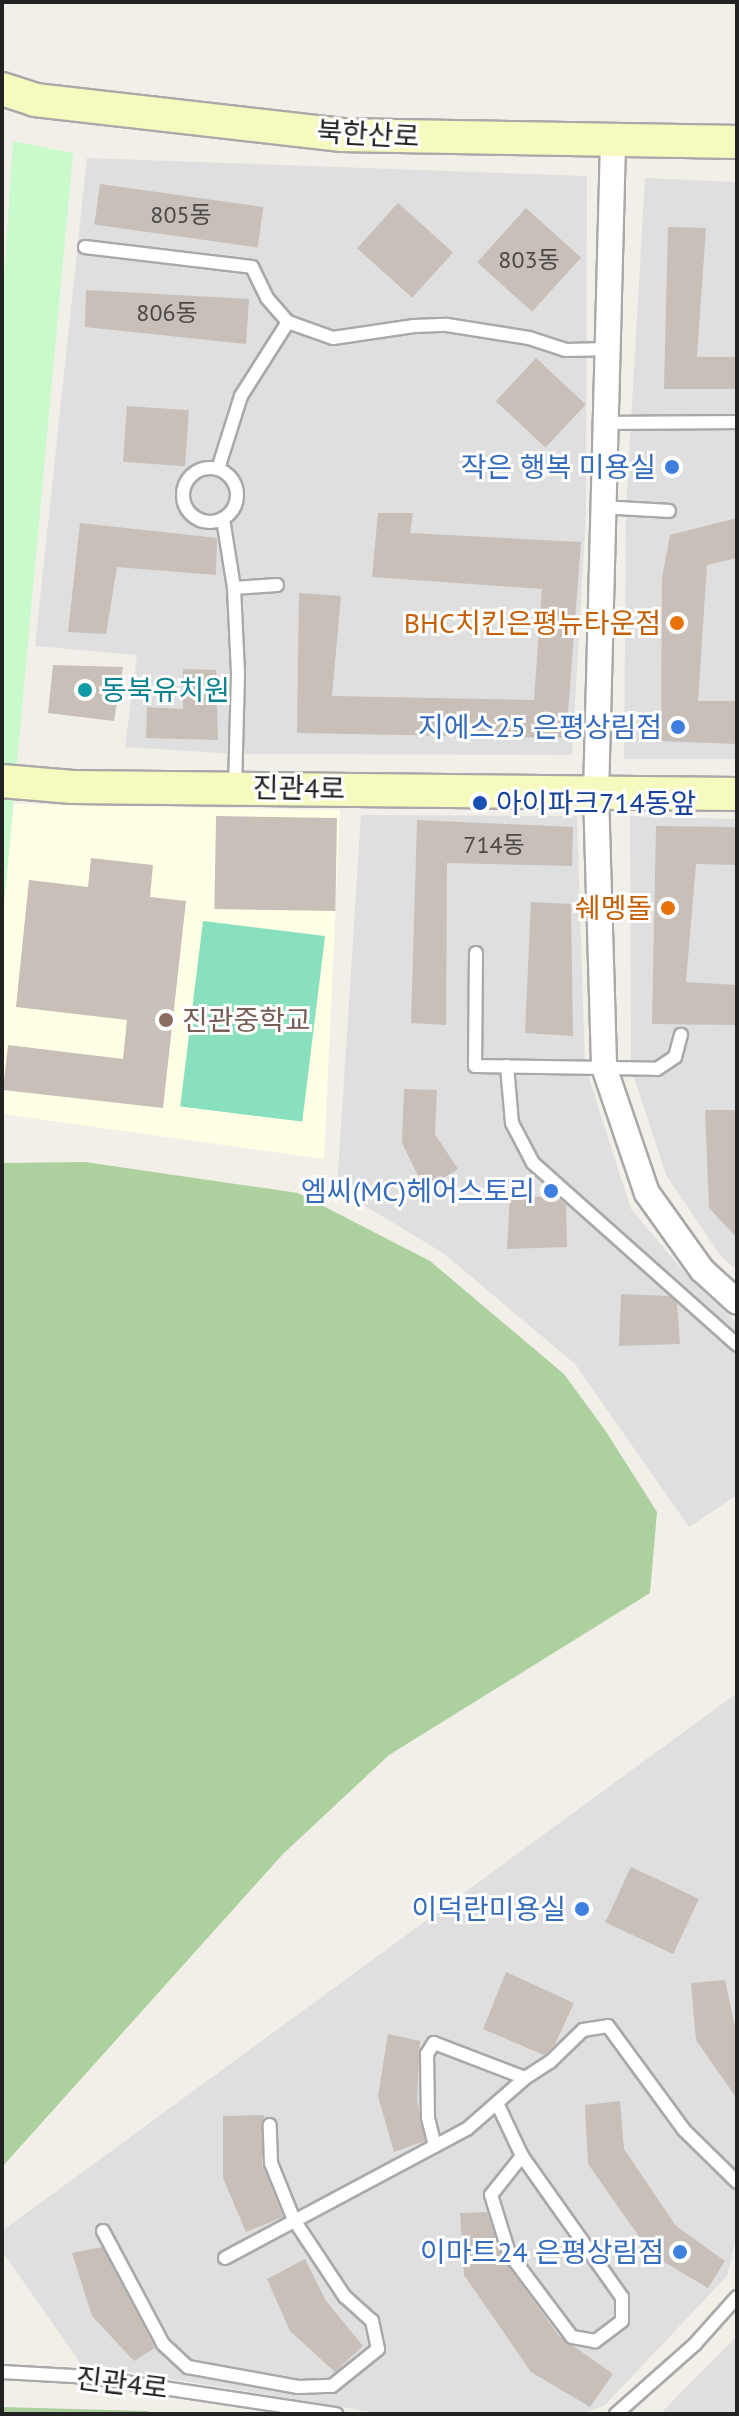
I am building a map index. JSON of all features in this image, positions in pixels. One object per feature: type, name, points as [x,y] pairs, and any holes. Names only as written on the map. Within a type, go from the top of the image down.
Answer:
[{"type":"street","name":"북한산로","points":[[2,89],[35,100],[342,135],[737,142]]},
{"type":"street","points":[[613,142],[603,423],[596,794],[604,1067],[647,1193],[702,1270],[737,1302]]},
{"type":"street","name":"진관4로","points":[[2,781],[73,787],[737,794]]},
{"type":"lane","points":[[85,247],[252,267],[267,298],[288,322],[333,338],[414,326],[447,325],[529,338],[565,350],[605,349]]},
{"type":"lane","points":[[218,469],[241,396],[288,322]]},
{"type":"lane","points":[[603,423],[737,422]]},
{"type":"lane","points":[[209,468],[218,469],[237,488],[235,506],[223,519],[198,520],[186,507],[183,490],[192,474],[209,468]]},
{"type":"lane","points":[[602,507],[669,511]]},
{"type":"lane","points":[[223,519],[234,588],[238,674],[235,787]]},
{"type":"lane","points":[[234,588],[277,585]]},
{"type":"lane","points":[[476,953],[475,1066],[657,1069],[675,1057],[681,1035]]},
{"type":"lane","points":[[507,1066],[512,1123],[533,1163],[737,1345]]},
{"type":"lane","points":[[225,2258],[467,2129],[525,2078],[550,2062],[583,2030],[608,2026],[684,2130],[737,2182]]},
{"type":"lane","points":[[435,2146],[428,2118],[427,2054],[434,2043],[525,2078]]},
{"type":"lane","points":[[497,2103],[522,2156],[622,2297],[622,2321],[595,2341],[572,2337],[509,2253],[491,2195],[522,2156]]},
{"type":"lane","points":[[103,2231],[163,2344],[188,2367],[298,2387],[332,2386],[378,2349],[372,2321],[345,2297],[294,2220],[271,2163],[270,2125]]},
{"type":"lane","points":[[616,2414],[695,2344],[737,2297]]},
{"type":"lane","name":"진관4로","points":[[2,2372],[91,2377],[336,2414]]},
{"type":"shaded area","points":[[87,158],[587,176],[586,514],[572,755],[236,754],[125,747],[137,655],[35,646]]},
{"type":"shaded area","points":[[645,178],[737,182],[737,759],[624,759],[626,508]]},
{"type":"shaded area","name":"진관중학교","points":[[14,804],[340,810],[324,1159],[2,1114],[2,925]]},
{"type":"shaded area","points":[[361,815],[577,816],[585,1066],[631,1209],[693,1282],[737,1323],[737,1495],[689,1527],[575,1364],[443,1253],[337,1189]]},
{"type":"shaded area","points":[[630,816],[737,819],[737,1271],[720,1255],[666,1175],[631,1068]]},
{"type":"shaded area","points":[[737,1693],[737,2235],[727,2276],[605,2405],[583,2414],[384,2414],[81,2364],[2,2251],[2,2231]]},
{"type":"shaded area","points":[[737,2336],[737,2414],[660,2414]]},
{"type":"green space","points":[[13,141],[73,153],[2,925],[2,311]]},
{"type":"green space","points":[[203,921],[325,936],[302,1122],[180,1107]]},
{"type":"green space","points":[[85,1162],[298,1193],[430,1261],[564,1374],[605,1430],[657,1512],[650,1593],[389,1755],[283,1854],[2,2167],[2,1163]]},
{"type":"green space","points":[[2,2407],[146,2411],[162,2414],[2,2414]]},
{"type":"building","points":[[100,184],[263,207],[258,248],[94,225]]},
{"type":"building","points":[[398,203],[453,253],[412,298],[357,248]]},
{"type":"building","points":[[526,208],[581,258],[532,312],[477,262]]},
{"type":"building","points":[[668,227],[706,228],[697,357],[737,357],[737,389],[664,389]]},
{"type":"building","points":[[86,290],[249,299],[246,344],[85,327]]},
{"type":"building","points":[[536,358],[586,404],[545,448],[496,401]]},
{"type":"building","points":[[127,406],[189,410],[185,466],[123,462]]},
{"type":"building","points":[[378,513],[413,513],[410,533],[581,542],[566,738],[297,733],[299,593],[341,596],[332,696],[534,700],[542,589],[372,577]]},
{"type":"building","points":[[737,518],[737,558],[707,565],[698,701],[737,701],[737,744],[661,741],[662,578],[670,535]]},
{"type":"building","points":[[80,523],[217,538],[216,575],[117,567],[106,634],[68,632]]},
{"type":"building","name":"동북유치원","points":[[53,665],[123,667],[114,721],[48,713]]},
{"type":"building","points":[[183,669],[216,670],[218,740],[146,738],[147,707],[183,709]]},
{"type":"building","points":[[216,816],[337,818],[335,911],[214,909]]},
{"type":"building","points":[[417,820],[573,827],[572,866],[447,863],[446,1025],[411,1023]]},
{"type":"building","points":[[656,826],[737,827],[737,865],[696,864],[686,982],[737,985],[737,1025],[652,1024]]},
{"type":"building","points":[[91,858],[153,865],[150,897],[186,901],[163,1108],[3,1090],[8,1045],[123,1059],[127,1020],[16,1007],[29,880],[88,887]]},
{"type":"building","points":[[531,902],[571,904],[573,1036],[525,1033]]},
{"type":"building","points":[[404,1089],[437,1090],[435,1134],[458,1169],[425,1190],[402,1143]]},
{"type":"building","points":[[705,1110],[737,1110],[737,1238],[709,1208]]},
{"type":"building","points":[[510,1195],[558,1198],[566,1205],[567,1247],[507,1249]]},
{"type":"building","points":[[621,1294],[669,1296],[677,1303],[680,1344],[619,1346]]},
{"type":"building","points":[[631,1867],[699,1899],[673,1954],[605,1922]]},
{"type":"building","points":[[506,1972],[574,2003],[555,2044],[544,2055],[483,2029]]},
{"type":"building","points":[[725,1980],[737,2036],[737,2099],[696,2040],[691,1983]]},
{"type":"building","points":[[388,2034],[420,2041],[417,2099],[425,2141],[394,2152],[378,2096]]},
{"type":"building","points":[[620,2101],[624,2149],[676,2226],[725,2261],[708,2288],[652,2255],[588,2164],[585,2105]]},
{"type":"building","points":[[264,2115],[262,2164],[283,2217],[246,2232],[223,2178],[223,2116]]},
{"type":"building","points":[[487,2212],[502,2258],[559,2336],[613,2374],[590,2407],[531,2372],[464,2275],[460,2213]]},
{"type":"building","points":[[102,2247],[155,2348],[134,2361],[92,2316],[72,2253]]},
{"type":"building","points":[[305,2259],[326,2301],[363,2346],[335,2372],[290,2331],[267,2279]]},
{"type":"place","name":"작은 행복 미용실","points":[[672,467]]},
{"type":"place","name":"BHC치킨은평뉴타운점","points":[[677,623]]},
{"type":"place","name":"동북유치원","points":[[85,690]]},
{"type":"place","name":"지에스25 은평상림점","points":[[678,727]]},
{"type":"place","name":"아이파크714동앞","points":[[480,803]]},
{"type":"place","name":"쉐멩돌","points":[[668,908]]},
{"type":"place","name":"진관중학교","points":[[166,1020]]},
{"type":"place","name":"엠씨(MC)헤어스토리","points":[[551,1191]]},
{"type":"place","name":"이덕란미용실","points":[[582,1909]]},
{"type":"place","name":"이마트24 은평상림점","points":[[680,2252]]}]
